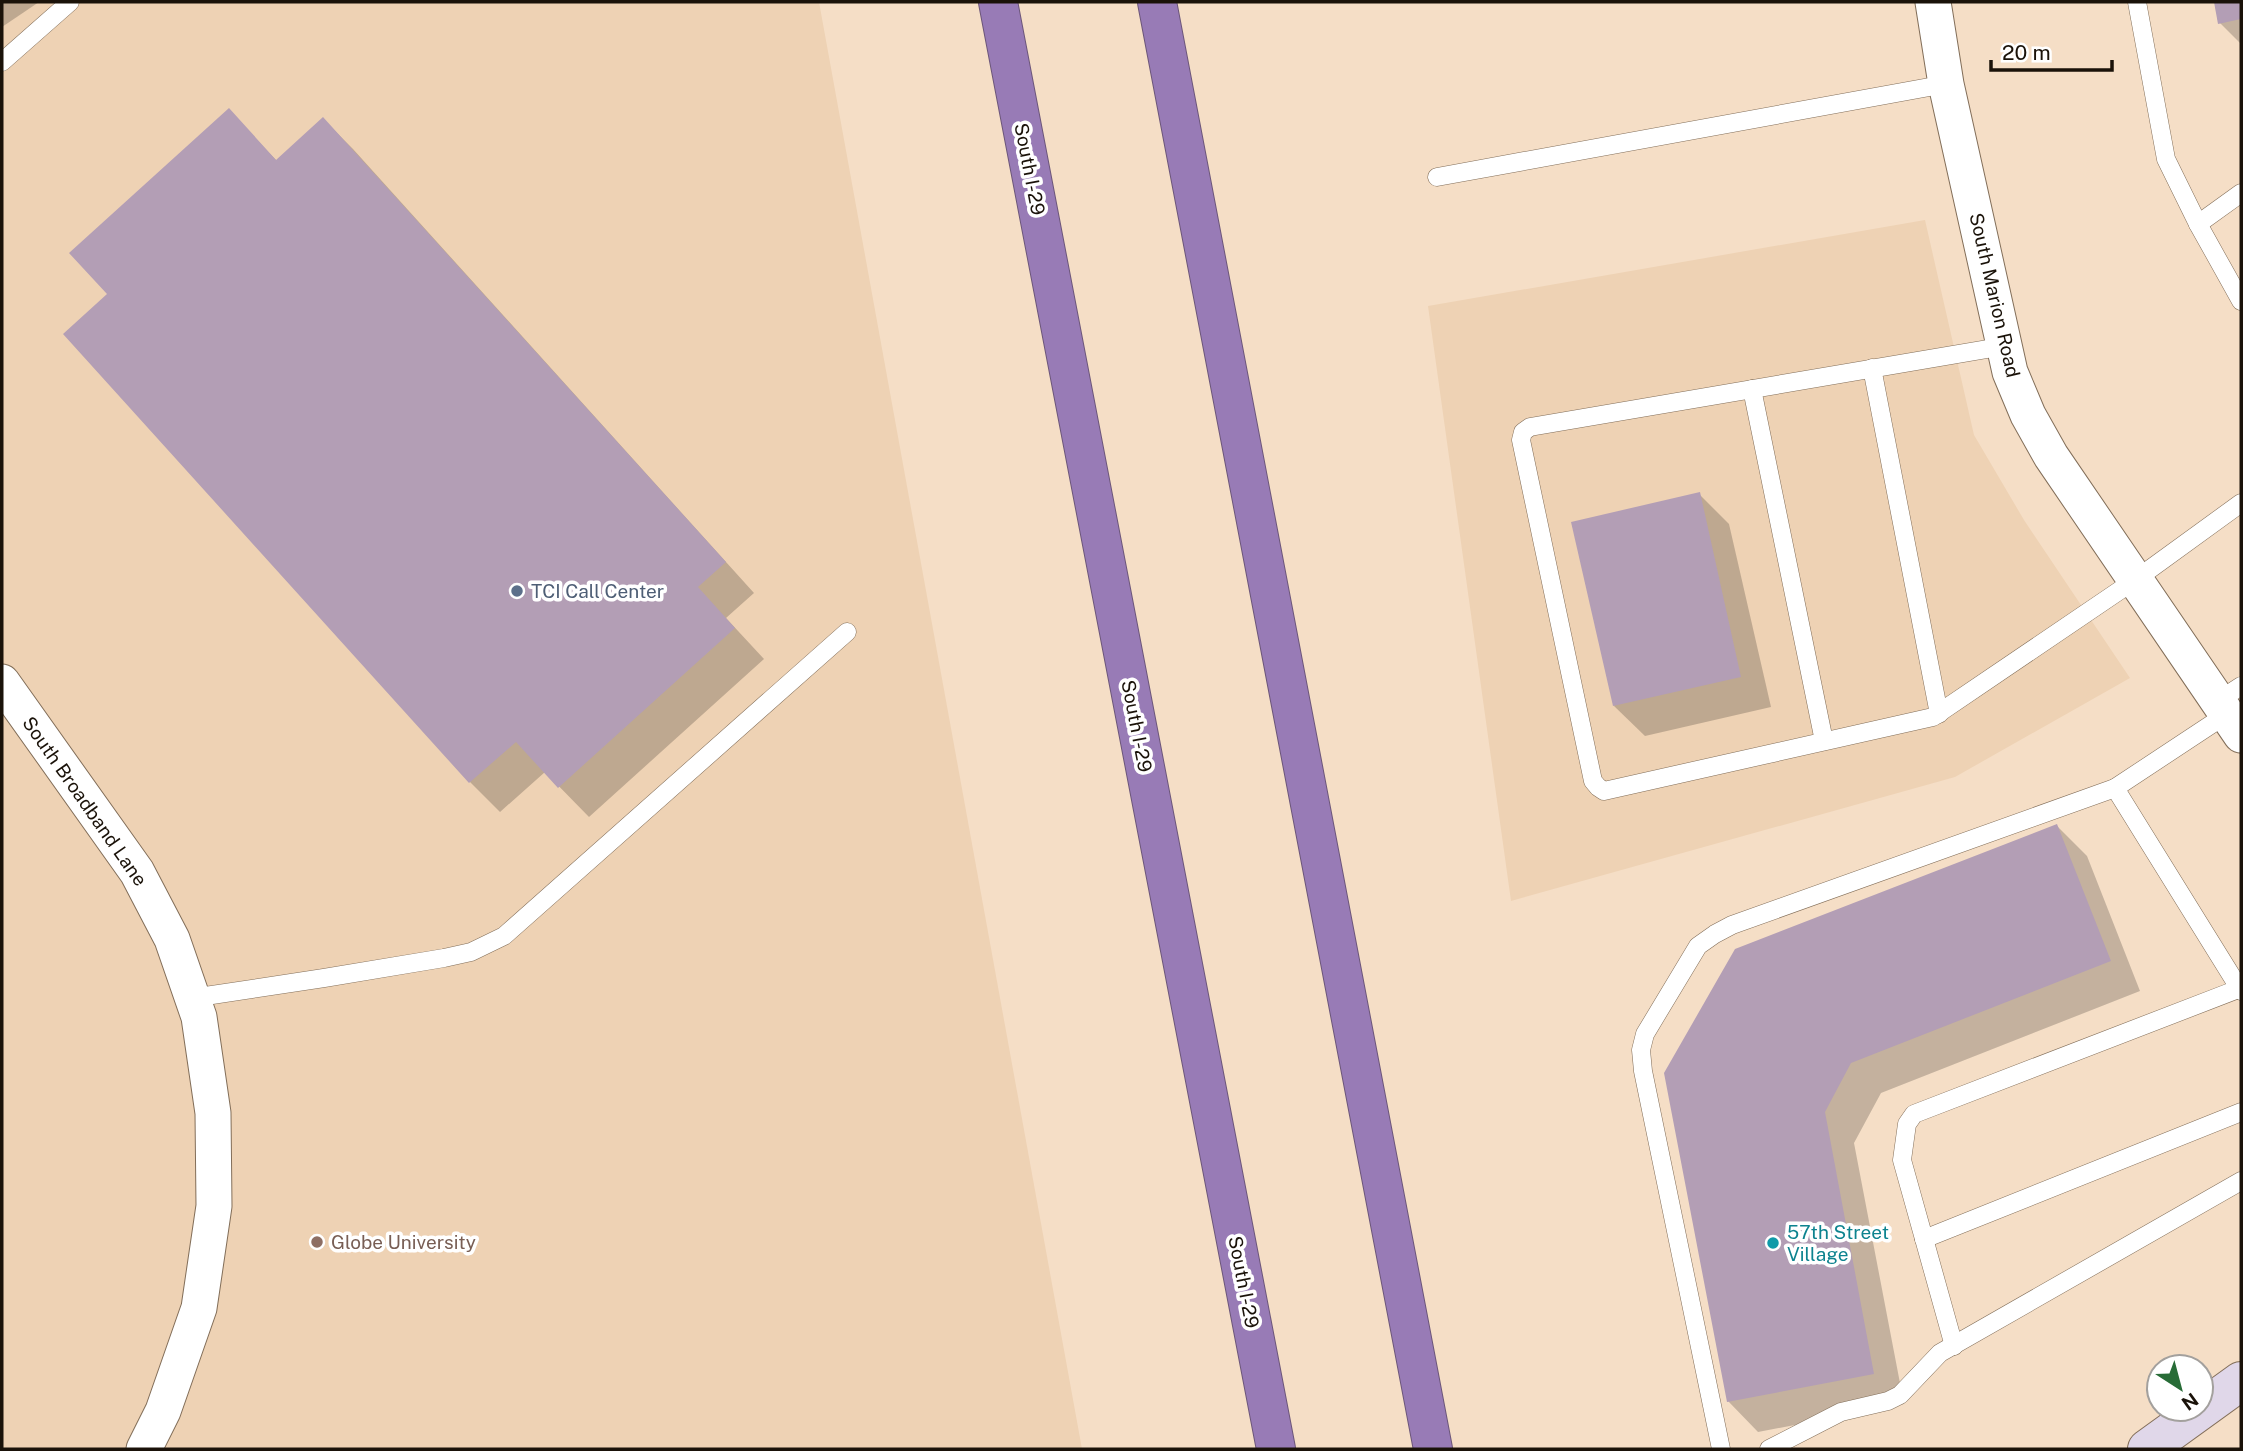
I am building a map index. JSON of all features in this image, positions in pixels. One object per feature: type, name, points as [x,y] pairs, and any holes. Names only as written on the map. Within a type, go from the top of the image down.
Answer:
[{"type":"highway","name":"South I-29","points":[[998,2],[1276,1449]]},
{"type":"highway","points":[[1157,2],[1433,1449]]},
{"type":"main road","points":[[2147,1449],[2241,1381]]},
{"type":"street","name":"South Marion Road","points":[[1933,2],[1947,84],[2010,372],[2028,415],[2045,446],[2135,579],[2232,709]]},
{"type":"street","name":"South Broadband Lane","points":[[2,682],[137,872],[172,939],[199,1017],[213,1113],[214,1206],[199,1308],[163,1411],[144,1449]]},
{"type":"lane","points":[[2,62],[70,2]]},
{"type":"lane","points":[[2137,2],[2166,159],[2241,301]]},
{"type":"lane","points":[[1437,177],[1947,84]]},
{"type":"lane","points":[[2198,224],[2241,193]]},
{"type":"lane","points":[[2005,346],[1530,427],[1523,432],[1521,440],[1593,781],[1598,787],[1604,791],[1933,717],[2241,503]]},
{"type":"lane","points":[[1872,368],[1939,713]]},
{"type":"lane","points":[[1752,389],[1824,741]]},
{"type":"lane","points":[[192,998],[457,955],[471,952],[504,936],[847,632]]},
{"type":"lane","points":[[1721,1449],[1643,1071],[1641,1050],[1645,1034],[1698,946],[1732,925],[2115,788],[2232,709]]},
{"type":"lane","points":[[1954,1346],[1902,1160],[1907,1124],[1914,1114],[2241,989],[2115,788]]},
{"type":"lane","points":[[1924,1239],[2241,1112]]},
{"type":"lane","points":[[1769,1449],[1841,1412],[1888,1401],[1900,1395],[1940,1353],[2241,1181]]},
{"type":"shaded area","points":[[2,2],[819,2],[1082,1449],[2,1449]]},
{"type":"shaded area","points":[[1925,220],[1974,435],[2024,520],[2130,678],[1955,777],[1511,901],[1428,306]]},
{"type":"building","points":[[2214,2],[2241,2],[2241,19],[2218,24]]},
{"type":"building","points":[[229,108],[276,160],[323,117],[726,562],[698,587],[735,628],[558,788],[516,742],[469,783],[63,334],[107,294],[69,253]]},
{"type":"building","points":[[1700,492],[1741,677],[1613,706],[1571,522]]},
{"type":"building","name":"57th Street Village","points":[[2057,824],[2111,961],[1851,1063],[1825,1112],[1874,1374],[1727,1402],[1664,1073],[1735,949]]},
{"type":"place","name":"TCI Call Center","points":[[517,591]]},
{"type":"place","name":"Globe University","points":[[317,1242]]},
{"type":"place","name":"57th Street Village","points":[[1773,1243]]}]
